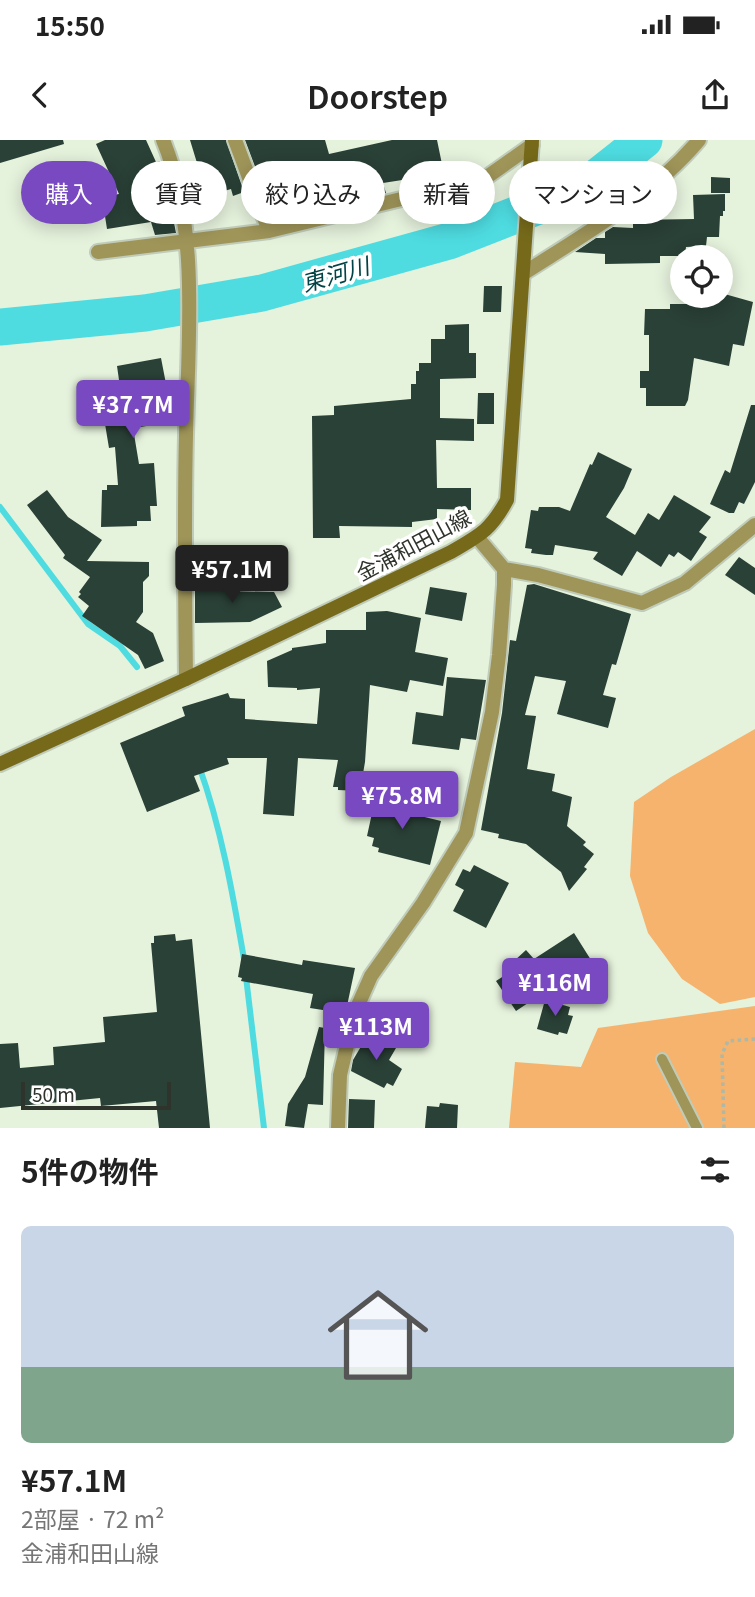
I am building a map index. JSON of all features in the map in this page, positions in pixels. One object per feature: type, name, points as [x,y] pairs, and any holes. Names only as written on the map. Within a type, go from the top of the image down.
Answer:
[{"type":"main road","name":"金浦和田山線","points":[[0,764],[186,679],[451,552],[477,537],[495,522],[507,500],[532,147]]},
{"type":"street","points":[[163,140],[178,184],[188,246],[184,546],[186,679]]},
{"type":"street","points":[[235,140],[269,231]]},
{"type":"street","points":[[524,268],[610,218],[682,160],[699,140]]},
{"type":"street","points":[[98,252],[188,246],[269,231],[484,180],[532,147]]},
{"type":"street","points":[[477,537],[504,569],[538,575],[642,603],[685,583],[755,526]]},
{"type":"street","points":[[338,1128],[340,1074],[355,1012],[371,976],[467,833],[492,712],[499,655],[504,569]]},
{"type":"lane","points":[[662,1059],[697,1128]]},
{"type":"path","points":[[724,1128],[722,1054],[728,1041],[755,1039]]},
{"type":"shaded area","points":[[755,729],[755,997],[720,1004],[682,979],[648,933],[630,876],[634,802],[671,777]]},
{"type":"shaded area","points":[[755,1006],[755,1128],[509,1128],[515,1062],[581,1067],[598,1028]]},
{"type":"building","points":[[0,140],[63,140],[64,144],[0,163]]},
{"type":"building","points":[[105,140],[146,140],[156,161],[131,161],[131,224],[138,224],[107,229],[106,224],[117,224],[117,161],[104,161],[96,144]]},
{"type":"building","points":[[190,140],[226,140],[241,183],[241,193],[233,196],[231,189],[227,190],[227,161],[196,161]]},
{"type":"building","points":[[245,140],[325,140],[329,154],[392,140],[437,140],[441,161],[399,161],[399,180],[385,183],[385,161],[253,161]]},
{"type":"building","points":[[711,177],[730,178],[730,193],[711,193]]},
{"type":"building","points":[[725,194],[725,211],[723,216],[720,216],[719,237],[707,237],[706,245],[670,245],[670,256],[660,256],[660,263],[605,264],[605,254],[575,252],[596,238],[605,238],[605,232],[613,227],[677,224],[677,219],[694,219],[693,195]]},
{"type":"building","points":[[152,224],[174,224],[176,233],[155,235]]},
{"type":"building","points":[[484,286],[502,286],[501,312],[483,312]]},
{"type":"building","points":[[733,296],[753,302],[744,346],[733,344],[729,366],[694,358],[685,406],[646,406],[646,388],[640,388],[640,371],[649,371],[649,335],[644,335],[645,309],[733,308]]},
{"type":"building","points":[[469,324],[469,353],[476,353],[476,378],[440,379],[440,418],[474,419],[474,441],[436,440],[437,488],[471,488],[471,510],[437,509],[437,519],[412,522],[412,527],[339,526],[340,538],[313,538],[312,416],[334,415],[334,406],[411,399],[411,384],[416,384],[419,363],[431,363],[431,339],[445,339],[445,325]]},
{"type":"building","points":[[161,358],[167,389],[170,389],[172,417],[159,419],[160,424],[133,428],[139,464],[154,463],[157,506],[150,506],[151,521],[137,521],[137,526],[101,527],[102,490],[107,490],[107,485],[118,485],[115,447],[109,448],[103,412],[110,411],[104,383],[119,380],[117,366]]},
{"type":"building","points":[[478,393],[494,393],[494,424],[477,424]]},
{"type":"building","points":[[751,405],[755,405],[755,482],[744,504],[739,502],[734,513],[729,513],[710,504],[725,470],[730,473]]},
{"type":"building","points":[[598,452],[632,469],[606,517],[635,535],[648,513],[659,520],[674,495],[711,517],[699,532],[707,537],[691,561],[678,552],[674,557],[669,554],[661,567],[637,551],[622,576],[593,559],[598,552],[555,545],[553,555],[546,555],[531,553],[532,549],[525,548],[531,510],[538,511],[539,507],[559,507],[570,511]]},
{"type":"building","points":[[47,490],[68,517],[102,540],[87,561],[149,562],[149,576],[143,582],[143,612],[136,622],[153,633],[164,661],[145,669],[138,655],[82,616],[89,606],[78,597],[81,594],[79,592],[90,577],[63,558],[65,555],[27,505]]},
{"type":"building","points":[[739,557],[755,568],[755,595],[725,575]]},
{"type":"building","points":[[534,584],[631,614],[616,665],[612,664],[603,695],[616,698],[608,728],[557,714],[566,681],[535,676],[525,715],[536,716],[527,769],[555,774],[552,791],[572,797],[567,826],[586,842],[583,845],[594,854],[584,867],[587,869],[569,891],[561,872],[526,844],[498,838],[499,834],[481,830],[502,713],[510,640],[516,641],[527,585]]},
{"type":"building","points":[[195,587],[223,587],[224,591],[274,592],[282,607],[250,622],[195,623]]},
{"type":"building","points":[[430,587],[467,593],[462,621],[425,614]]},
{"type":"building","points":[[387,611],[421,618],[415,652],[448,658],[443,686],[410,680],[407,692],[370,685],[365,762],[360,791],[338,790],[338,787],[333,787],[338,760],[298,758],[294,816],[263,814],[267,758],[227,758],[229,764],[194,776],[200,791],[147,812],[120,743],[185,716],[182,707],[228,693],[230,698],[245,699],[245,719],[317,724],[320,688],[297,690],[268,687],[267,661],[292,648],[326,643],[326,630],[366,630],[366,612]]},
{"type":"building","points":[[447,677],[486,680],[476,740],[461,738],[459,750],[412,744],[416,712],[443,716]]},
{"type":"building","points":[[376,795],[404,797],[404,812],[441,821],[430,865],[378,852],[379,848],[372,846],[374,838],[367,836]]},
{"type":"building","points":[[474,865],[509,883],[486,928],[453,911],[464,890],[455,885],[463,869],[470,872]]},
{"type":"building","points":[[574,933],[591,960],[516,1011],[496,981],[518,967],[513,962],[526,950],[534,959]]},
{"type":"building","points":[[175,934],[176,941],[192,939],[210,1128],[159,1128],[156,1101],[101,1106],[100,1098],[0,1108],[0,1044],[18,1043],[20,1068],[54,1065],[53,1047],[105,1042],[103,1017],[157,1012],[151,943],[154,943],[154,936]]},
{"type":"building","points":[[242,954],[302,965],[303,960],[355,968],[347,1006],[343,1005],[342,1013],[310,1008],[313,994],[241,981],[242,978],[238,977]]},
{"type":"building","points":[[545,1000],[570,1007],[568,1015],[573,1016],[567,1034],[559,1032],[558,1035],[537,1029]]},
{"type":"building","points":[[319,1027],[325,1028],[323,1105],[308,1104],[304,1128],[285,1126],[288,1104],[305,1077]]},
{"type":"building","points":[[369,1033],[396,1048],[389,1060],[402,1069],[393,1086],[387,1083],[384,1088],[351,1071],[353,1060]]},
{"type":"building","points":[[349,1099],[375,1100],[374,1128],[348,1128]]},
{"type":"building","points":[[440,1103],[458,1105],[457,1128],[425,1128],[427,1106],[439,1107]]},
{"type":"waterway","name":"東河川","points":[[0,327],[145,313],[262,293],[449,241],[582,189],[644,140]]},
{"type":"waterway","points":[[0,507],[88,624],[120,646],[137,667]]},
{"type":"waterway","points":[[199,766],[220,837],[244,959]]},
{"type":"waterway","points":[[246,977],[264,1128]]}]
